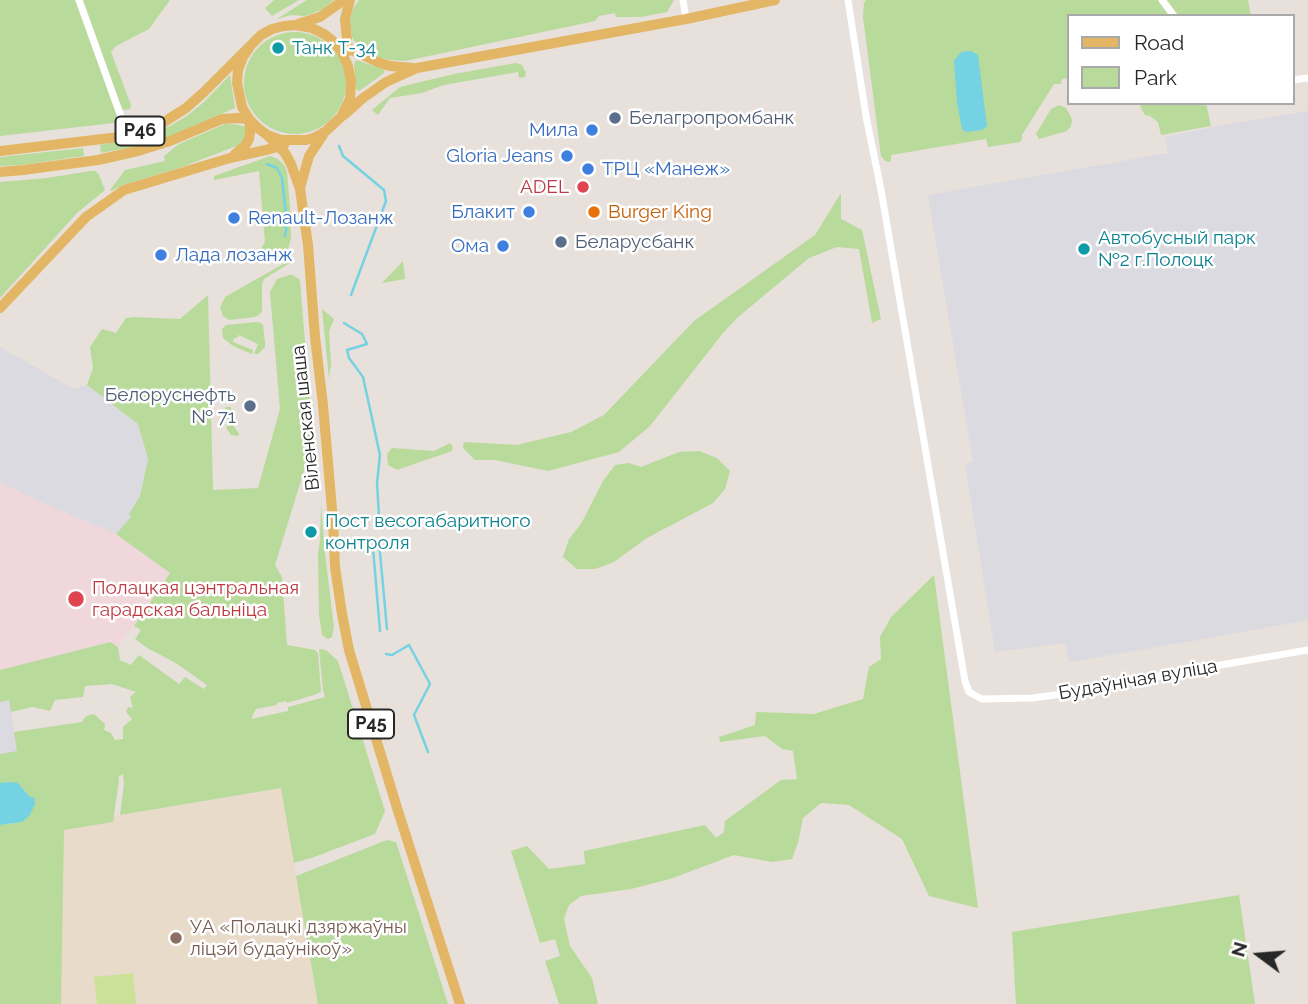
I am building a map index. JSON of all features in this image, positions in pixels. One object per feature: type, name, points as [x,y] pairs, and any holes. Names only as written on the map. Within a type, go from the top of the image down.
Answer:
[{"type":"main road","points":[[296,25],[320,17],[344,0]]},
{"type":"main road","points":[[341,117],[350,99],[351,81],[345,19],[351,0]]},
{"type":"main road","points":[[0,308],[86,217],[124,190],[230,158],[316,137],[386,82],[417,68],[775,0]]},
{"type":"main road","name":"Р46","points":[[0,151],[128,136],[164,122],[204,92],[261,35],[272,29],[296,25]]},
{"type":"main road","points":[[296,25],[312,28],[380,63],[417,68]]},
{"type":"main road","points":[[333,41],[348,66]]},
{"type":"main road","points":[[251,45],[238,70],[237,83],[242,107],[249,119],[267,135],[294,141]]},
{"type":"main road","name":"Р46","points":[[0,172],[98,160],[170,141],[222,119],[249,119]]},
{"type":"main road","points":[[230,158],[245,146],[249,139],[249,119]]},
{"type":"main road","name":"Р45","points":[[299,189],[309,156],[326,131]]},
{"type":"main road","name":"Р45","points":[[267,135],[279,146],[291,164],[299,189]]},
{"type":"main road","name":"Віленская шаша","points":[[299,189],[308,245],[335,567],[349,650],[460,1004]]},
{"type":"street","points":[[79,0],[128,136]]},
{"type":"street","points":[[683,0],[686,19]]},
{"type":"street","name":"Будаўнічая вуліца","points":[[848,0],[868,129],[969,692],[982,699],[1033,698],[1308,650]]},
{"type":"shaded area","points":[[1308,111],[1308,620],[1069,662],[1065,643],[995,652],[965,464],[973,462],[928,195],[1168,153],[1165,137]]},
{"type":"shaded area","points":[[0,347],[74,389],[87,385],[138,424],[148,459],[140,496],[129,514],[132,517],[116,534],[0,483]]},
{"type":"shaded area","name":"Полацкая цэнтральная гарадская бальніца","points":[[0,483],[116,534],[170,573],[118,647],[109,642],[0,670]]},
{"type":"shaded area","points":[[9,700],[18,751],[0,754],[0,702]]},
{"type":"shaded area","name":"УА «Полацкі дзяржаўны ліцэй будаўнікоў»","points":[[282,788],[318,1004],[40,1004],[55,826]]},
{"type":"green space","points":[[0,0],[75,0],[118,119],[114,123],[0,136]]},
{"type":"green space","points":[[83,0],[170,0],[149,29],[116,46],[111,52],[131,105],[130,109],[124,110],[121,107]]},
{"type":"green space","points":[[274,0],[299,0],[272,16],[265,8]]},
{"type":"green space","points":[[307,0],[334,0],[323,9],[305,16],[291,15],[277,19]]},
{"type":"green space","points":[[359,0],[674,0],[667,12],[641,17],[616,17],[615,13],[599,16],[595,21],[405,61],[377,57],[358,47],[352,37],[350,21]]},
{"type":"green space","points":[[866,0],[1158,0],[1168,14],[1066,14],[1066,78],[1062,79],[1061,84],[1054,84],[1020,142],[988,147],[986,139],[891,155],[891,162],[885,161],[881,156],[863,17]]},
{"type":"green space","points":[[1167,0],[1248,0],[1251,14],[1178,14]]},
{"type":"green space","points":[[295,32],[314,36],[331,47],[342,64],[346,83],[342,102],[331,119],[314,130],[295,134],[276,130],[259,119],[248,102],[244,83],[248,64],[259,47],[276,36]]},
{"type":"green space","points":[[357,60],[385,70],[359,91],[356,89],[354,63]]},
{"type":"green space","points":[[516,63],[522,65],[525,77],[519,78],[518,72],[444,85],[422,93],[390,98],[378,115],[372,110],[400,87]]},
{"type":"green space","points":[[230,75],[235,108],[143,145],[149,135],[187,116]]},
{"type":"green space","points":[[1059,105],[1069,113],[1071,126],[1067,131],[1039,139],[1036,134],[1051,109]]},
{"type":"green space","points":[[1140,105],[1206,105],[1211,126],[1161,135],[1158,122],[1145,115]]},
{"type":"green space","points":[[225,124],[243,126],[246,129],[243,142],[182,167],[110,190],[125,170],[165,161],[164,156],[179,144]]},
{"type":"green space","points":[[146,136],[139,146],[101,153],[100,145]]},
{"type":"green space","points":[[83,148],[84,156],[0,166],[0,157]]},
{"type":"green space","points":[[270,156],[278,159],[287,172],[291,238],[288,249],[265,260],[260,250],[265,242],[259,171],[214,180],[214,176]]},
{"type":"green space","points":[[96,171],[99,175],[105,190],[77,213],[0,298],[0,182]]},
{"type":"green space","points":[[841,193],[841,219],[862,230],[881,319],[872,323],[859,249],[837,247],[809,258],[737,318],[650,426],[619,452],[548,471],[495,460],[475,460],[463,448],[464,442],[517,445],[571,432],[604,415],[694,321],[815,235]]},
{"type":"green space","points":[[292,259],[293,261],[264,279],[260,314],[229,320],[223,316],[220,308],[225,297]]},
{"type":"green space","points":[[403,261],[405,279],[382,283]]},
{"type":"green space","points":[[289,275],[300,280],[313,441],[275,565],[282,577],[287,645],[315,650],[318,653],[321,692],[256,709],[251,719],[288,711],[288,707],[325,697],[319,649],[326,650],[338,661],[385,811],[375,834],[294,863],[281,788],[120,815],[123,774],[118,777],[113,822],[64,830],[61,1004],[0,1004],[0,825],[22,822],[30,797],[18,783],[0,783],[0,754],[17,751],[14,732],[82,722],[86,716],[94,714],[105,724],[104,730],[111,733],[115,740],[123,739],[123,727],[132,719],[126,712],[128,707],[133,708],[130,697],[136,692],[112,684],[85,686],[83,697],[55,700],[50,711],[33,707],[11,712],[9,700],[0,702],[0,670],[110,642],[118,647],[120,660],[131,665],[139,655],[179,684],[185,677],[204,689],[207,685],[135,639],[141,630],[134,626],[170,573],[116,534],[131,517],[129,514],[140,496],[148,459],[138,424],[87,385],[93,368],[90,347],[102,329],[116,333],[126,318],[180,319],[208,295],[213,490],[258,488],[280,409],[270,292],[277,279]]},
{"type":"green space","points":[[322,309],[334,319],[329,331],[329,379]]},
{"type":"green space","points":[[257,322],[263,325],[265,343],[265,347],[258,354],[254,354],[258,344],[239,335],[233,342],[253,350],[252,354],[233,346],[223,338],[222,329],[226,325]]},
{"type":"green space","points":[[225,407],[231,407],[232,423],[238,436],[231,435],[227,429]]},
{"type":"green space","points":[[450,443],[452,451],[397,470],[388,465],[387,454],[392,448],[434,451]]},
{"type":"green space","points":[[699,451],[717,458],[730,471],[725,489],[713,503],[647,538],[614,562],[595,569],[577,569],[563,557],[569,539],[581,524],[603,481],[615,465],[629,463],[641,467],[679,452]]},
{"type":"green space","points":[[321,505],[334,627],[332,637],[328,639],[322,635],[319,615],[318,553]]},
{"type":"green space","points":[[934,575],[978,908],[929,896],[902,839],[849,805],[821,803],[803,818],[792,859],[772,862],[734,855],[670,879],[631,889],[581,896],[569,905],[564,919],[570,946],[592,978],[598,1004],[559,1004],[545,961],[560,956],[555,939],[540,943],[511,851],[527,846],[549,869],[585,864],[584,851],[705,825],[716,838],[724,832],[725,821],[781,780],[797,779],[793,751],[782,749],[765,736],[720,742],[719,737],[755,725],[756,712],[814,714],[863,699],[869,667],[881,659],[880,637],[891,617]]},
{"type":"green space","points":[[387,840],[396,842],[448,1004],[318,1004],[296,876]]},
{"type":"green space","points":[[1239,895],[1255,1004],[1016,1004],[1012,932]]},
{"type":"green space","points":[[133,973],[136,1004],[97,1004],[94,977]]},
{"type":"water","points":[[971,51],[978,55],[987,126],[982,130],[966,132],[962,129],[957,103],[954,61],[961,52]]},
{"type":"water","points":[[0,783],[18,783],[30,797],[34,797],[35,804],[30,815],[22,822],[0,825]]},
{"type":"waterway","points":[[339,146],[343,156],[384,190],[386,201],[351,295]]},
{"type":"waterway","points":[[267,164],[277,168],[282,178],[287,224],[285,236]]},
{"type":"waterway","points":[[344,323],[362,334],[367,344],[347,350],[349,358],[363,377],[380,455],[377,483],[379,516]]},
{"type":"waterway","points":[[379,540],[373,548],[380,631]]},
{"type":"waterway","points":[[379,542],[387,629]]},
{"type":"waterway","points":[[386,654],[392,655],[409,645],[430,684],[414,715],[428,752]]},
{"type":"place","name":"Танк Т-34","points":[[278,48]]},
{"type":"place","name":"Белагропромбанк","points":[[615,118]]},
{"type":"place","name":"Мила","points":[[592,130]]},
{"type":"place","name":"Gloria Jeans","points":[[567,156]]},
{"type":"place","name":"ТРЦ «Манеж»","points":[[588,169]]},
{"type":"place","name":"ADEL","points":[[583,187]]},
{"type":"place","name":"Блакит","points":[[529,212]]},
{"type":"place","name":"Burger King","points":[[594,212]]},
{"type":"place","name":"Renault-Лозанж","points":[[234,218]]},
{"type":"place","name":"Беларусбанк","points":[[561,242]]},
{"type":"place","name":"Ома","points":[[503,246]]},
{"type":"place","name":"Автобусный парк №2 г.Полоцк","points":[[1084,249]]},
{"type":"place","name":"Лада лозанж","points":[[161,255]]},
{"type":"place","name":"Белоруснефть № 71","points":[[250,406]]},
{"type":"place","name":"Пост весогабаритного контроля","points":[[311,532]]},
{"type":"place","name":"Полацкая цэнтральная гарадская бальніца","points":[[76,599]]},
{"type":"place","name":"УА «Полацкі дзяржаўны ліцэй будаўнікоў»","points":[[176,938]]}]
